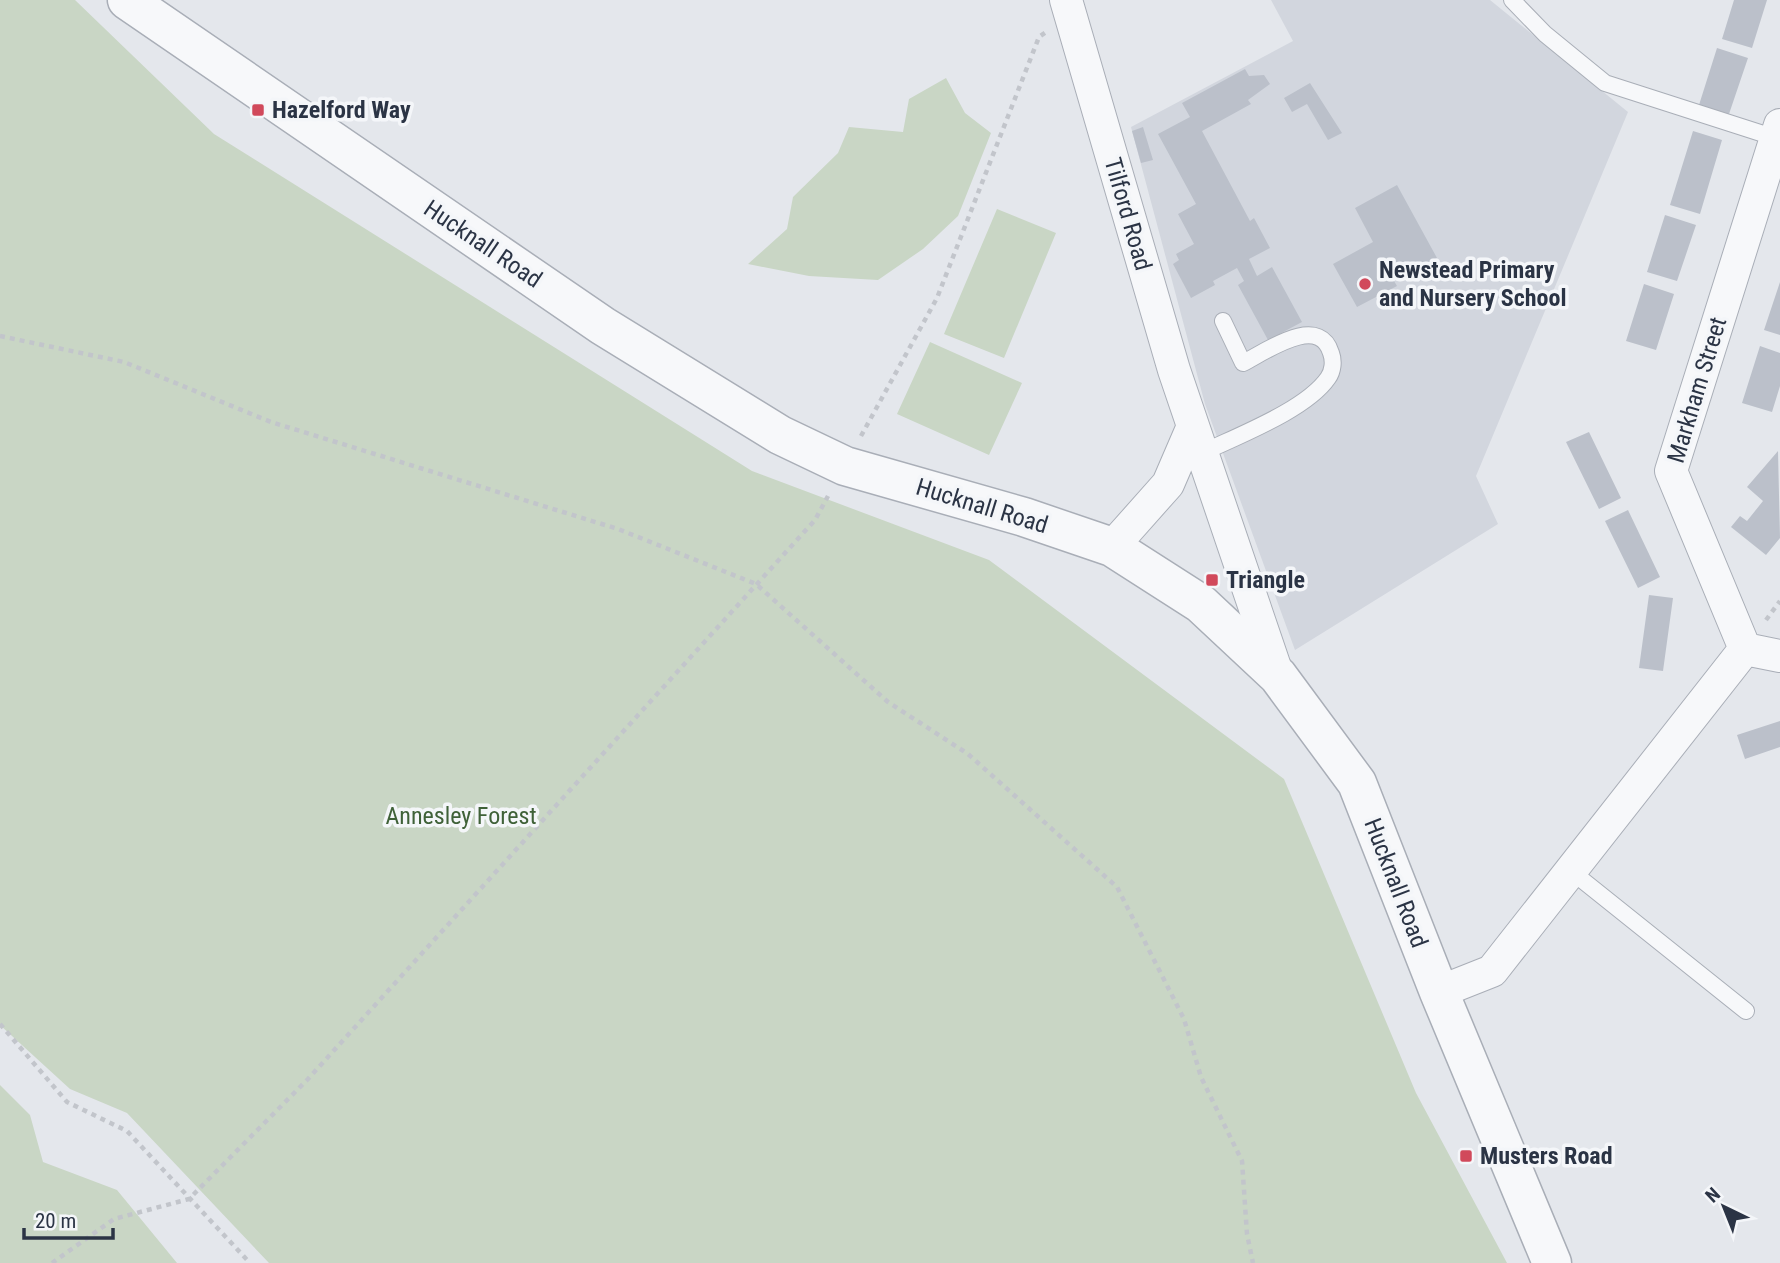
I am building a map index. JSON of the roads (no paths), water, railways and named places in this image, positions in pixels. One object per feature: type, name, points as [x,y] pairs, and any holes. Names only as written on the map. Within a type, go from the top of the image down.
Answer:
[{"type":"street","name":"Hucknall Road","points":[[127,0],[603,326],[780,435],[845,466],[1024,517],[1112,547],[1201,604],[1278,676],[1357,783],[1439,992],[1552,1263]]},
{"type":"street","name":"Tilford Road","points":[[1066,0],[1198,440],[1278,676]]},
{"type":"street","name":"Markham Street","points":[[1745,649],[1671,471],[1778,131]]},
{"type":"street","points":[[1112,547],[1168,484],[1198,440]]},
{"type":"street","points":[[1439,992],[1492,971],[1745,649],[1780,656]]},
{"type":"lane","points":[[1512,0],[1545,34],[1605,83],[1778,131]]},
{"type":"lane","points":[[1198,440],[1308,397],[1328,379],[1333,366],[1331,350],[1322,339],[1309,334],[1299,335],[1243,363],[1223,321]]},
{"type":"lane","points":[[1571,871],[1746,1011]]},
{"type":"place","name":"Hazelford Way","points":[[258,110]]},
{"type":"place","name":"Newstead Primary and Nursery School","points":[[1365,284]]},
{"type":"place","name":"Triangle","points":[[1212,580]]},
{"type":"place","name":"Musters Road","points":[[1466,1156]]},
{"type":"park label","name":"Annesley Forest","points":[[461,816]]}]
